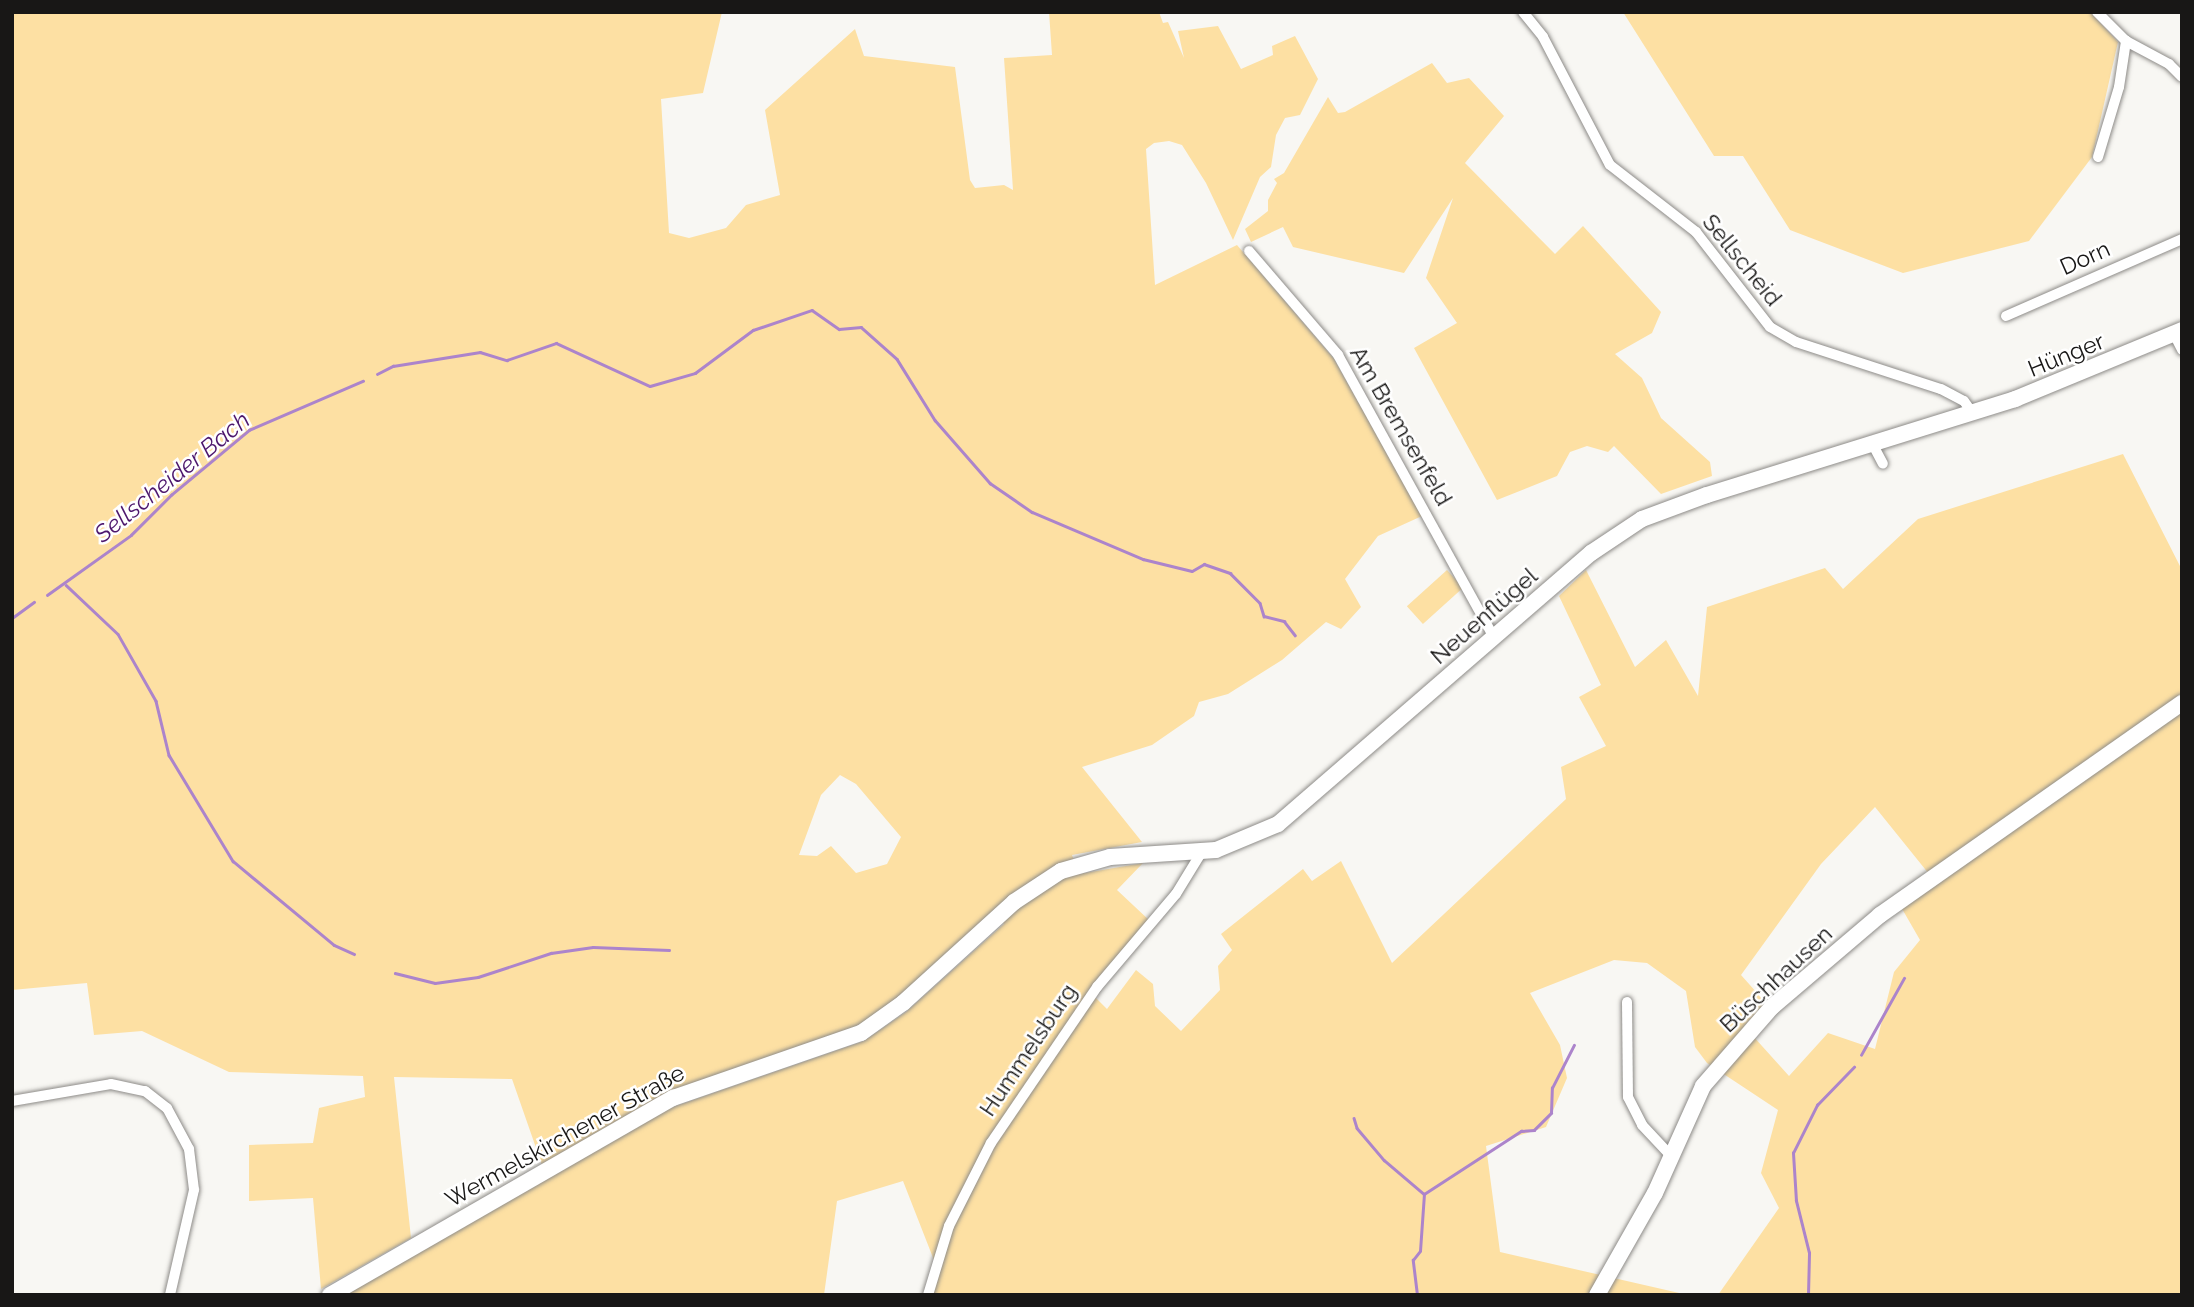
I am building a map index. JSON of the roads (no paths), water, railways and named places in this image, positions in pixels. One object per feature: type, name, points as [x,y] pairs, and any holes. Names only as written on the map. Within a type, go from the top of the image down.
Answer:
[{"type":"main road","name":"Hünger","points":[[1973,414],[2178,332]]},
{"type":"main road","name":"Neuenflügel","points":[[1149,855],[1201,853],[1246,840],[1288,817],[1591,553],[1642,519],[1694,499],[1973,414]]},
{"type":"main road","name":"Büschhausen","points":[[1597,1295],[1627,1245],[1695,1100],[1727,1057],[1772,1007],[1880,915],[2182,703]]},
{"type":"main road","name":"Wermelskirchener Straße","points":[[330,1295],[667,1101],[712,1082],[818,1052],[861,1033],[903,1003],[1004,911],[1058,873],[1101,859],[1149,855]]},
{"type":"street","name":"Sellscheid","points":[[1524,12],[1539,30],[1609,165],[1696,232],[1775,331],[1941,389],[1964,401],[1973,414]]},
{"type":"street","points":[[2097,12],[2126,41],[2166,62],[2182,77]]},
{"type":"street","points":[[2098,157],[2119,87],[2126,41]]},
{"type":"street","name":"Dorn","points":[[2006,316],[2182,239]]},
{"type":"street","name":"Am Bremsenfeld","points":[[1248,251],[1338,355],[1494,638]]},
{"type":"street","name":"Hünger","points":[[2178,332],[2182,350]]},
{"type":"street","points":[[1873,445],[1883,464]]},
{"type":"street","name":"Hummelsburg","points":[[928,1295],[952,1217],[991,1143],[1097,987],[1182,887],[1201,853]]},
{"type":"street","points":[[1627,1002],[1628,1097],[1642,1125],[1671,1156]]},
{"type":"street","points":[[12,1101],[111,1084],[145,1091],[167,1108],[189,1149],[194,1191],[170,1295]]},
{"type":"waterway","name":"Sellscheider Bach","points":[[377,374],[393,366],[480,352],[507,360],[556,343],[650,386],[695,373],[753,330],[812,310],[839,329],[861,327],[897,359],[935,420],[990,483],[1032,512],[1143,559],[1192,571],[1204,564],[1230,573],[1260,603],[1264,616],[1284,621],[1295,635]]},
{"type":"waterway","name":"Sellscheider Bach","points":[[47,595],[131,535],[171,495],[249,430],[363,381]]},
{"type":"waterway","points":[[66,585],[118,634],[156,701],[169,755],[233,861],[334,945],[354,954]]},
{"type":"waterway","name":"Sellscheider Bach","points":[[12,618],[34,602]]},
{"type":"waterway","points":[[395,973],[435,983],[478,977],[551,953],[593,947],[669,950]]},
{"type":"waterway","points":[[1861,1055],[1904,978]]},
{"type":"waterway","points":[[1417,1295],[1413,1260],[1420,1251],[1424,1194],[1521,1131],[1534,1130],[1551,1113],[1552,1088],[1574,1045]]},
{"type":"waterway","points":[[1808,1295],[1809,1253],[1796,1201],[1793,1153],[1817,1105],[1854,1067]]},
{"type":"waterway","points":[[1354,1118],[1357,1128],[1384,1160],[1424,1194]]}]
